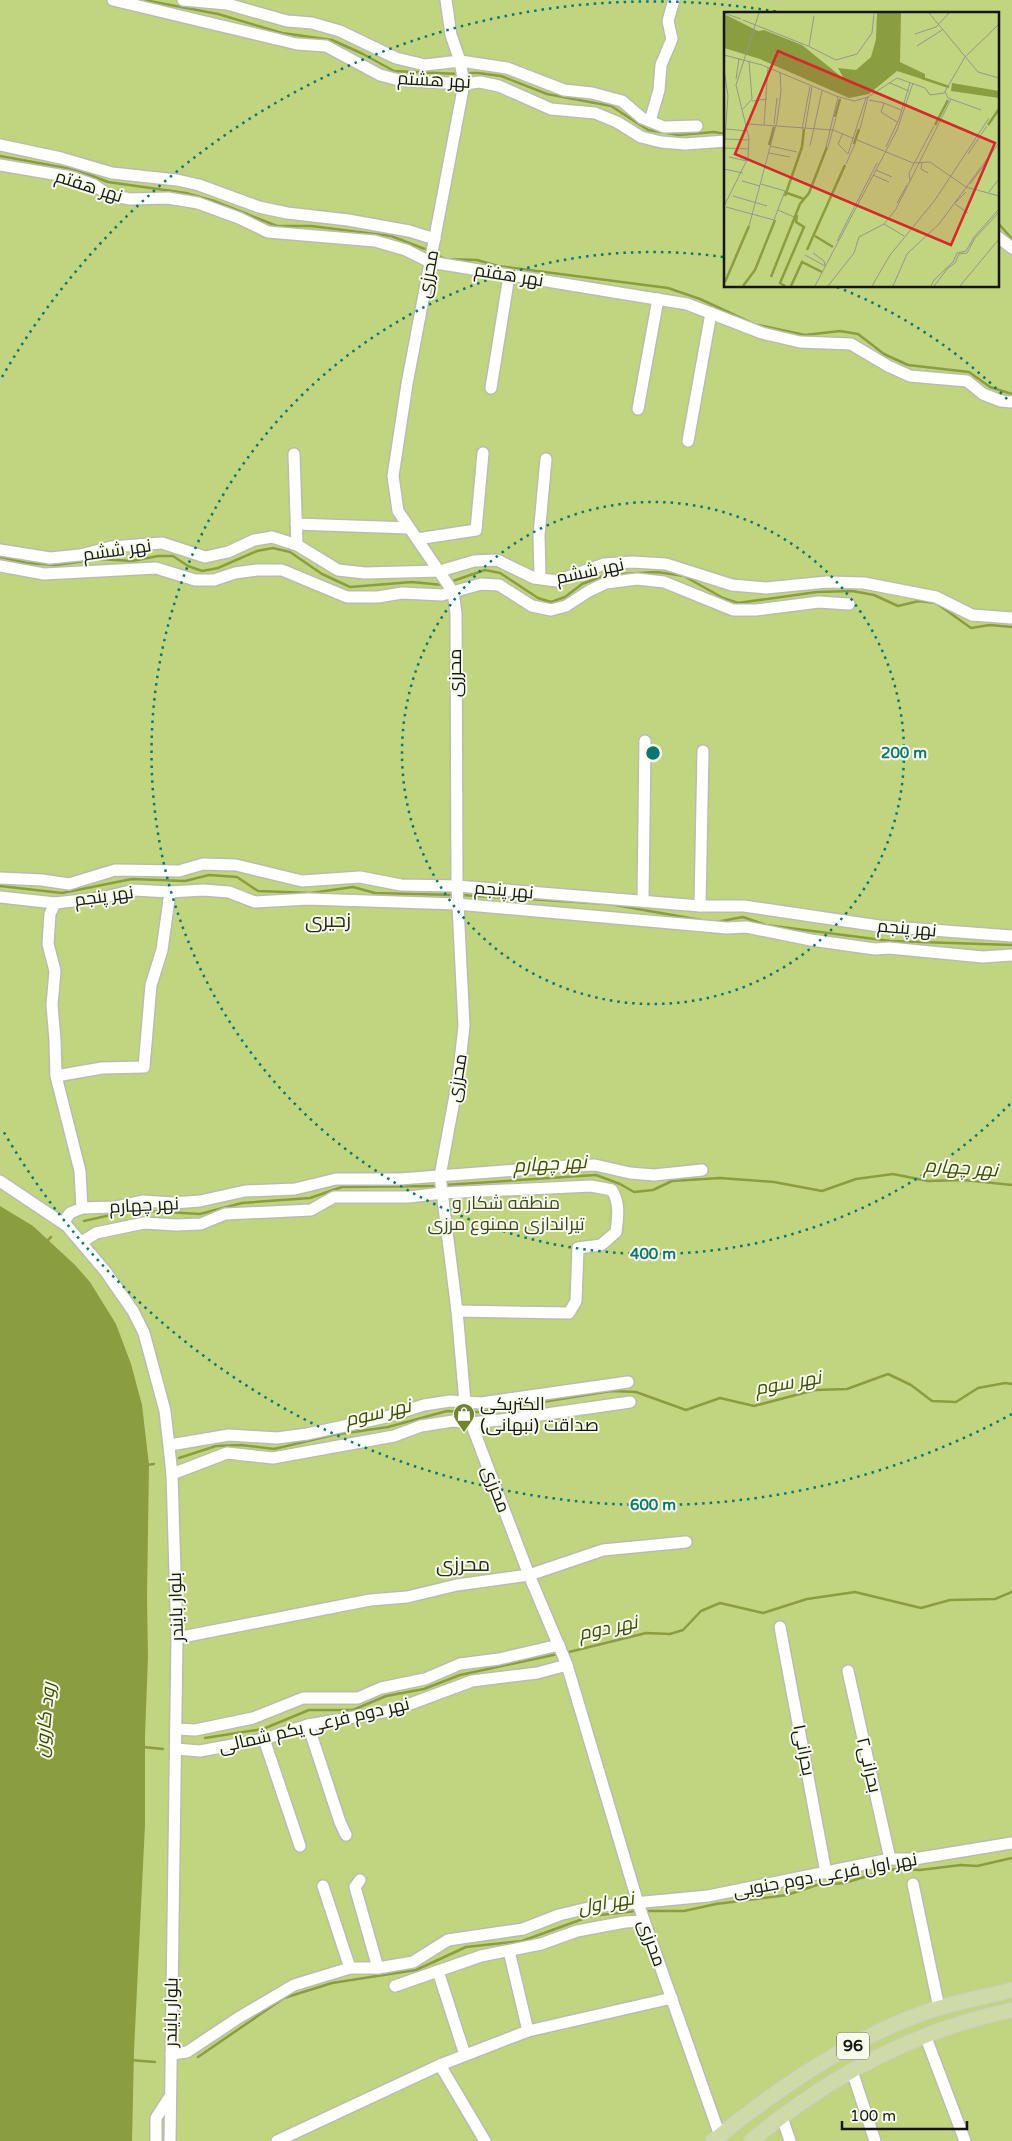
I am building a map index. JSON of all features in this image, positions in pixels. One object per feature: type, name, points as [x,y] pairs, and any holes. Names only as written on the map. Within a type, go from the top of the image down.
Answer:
[{"type":"main road","name":"96","points":[[719,2139],[820,2065],[865,2039],[939,2008],[1012,1990]]},
{"type":"main road","name":"96","points":[[750,2141],[830,2084],[852,2071],[925,2035],[1012,2010]]},
{"type":"street","name":"نهر هشتم","points":[[113,0],[298,44],[326,46],[380,74],[399,80],[462,72],[480,82],[500,86],[551,108],[595,113],[617,122],[641,137],[661,142],[685,144],[724,142]]},
{"type":"street","points":[[183,0],[227,4],[287,21],[312,24],[340,32],[396,58],[425,65],[462,72],[507,68],[564,90],[592,93],[622,101],[642,118],[664,127],[697,126]]},
{"type":"street","points":[[446,0],[451,36],[462,72]]},
{"type":"street","points":[[650,121],[659,90],[661,65],[672,39],[668,21],[674,0]]},
{"type":"street","name":"محرزی","points":[[462,72],[432,252],[407,384],[393,476],[398,512],[452,590],[456,613],[457,894],[464,1026],[458,1079],[441,1185],[468,1412],[528,1576],[563,1655],[641,1912],[719,2139]]},
{"type":"street","points":[[0,145],[61,158],[112,173],[177,180],[199,185],[260,207],[287,214],[356,221],[409,231],[432,252]]},
{"type":"street","name":"نهر هفتم","points":[[0,165],[71,177],[94,185],[109,195],[130,199],[168,198],[198,203],[239,218],[268,232],[376,241],[406,250],[432,252],[509,276],[687,304],[762,333],[800,342],[851,344],[888,366],[910,376],[967,381],[983,394],[1001,401],[1012,402]]},
{"type":"street","points":[[1000,239],[1012,248]]},
{"type":"street","points":[[491,388],[509,276]]},
{"type":"street","points":[[638,410],[658,299]]},
{"type":"street","points":[[688,442],[710,313]]},
{"type":"street","points":[[417,539],[476,530],[483,453]]},
{"type":"street","points":[[294,454],[297,545]]},
{"type":"street","points":[[540,578],[539,535],[546,459]]},
{"type":"street","points":[[296,524],[409,528]]},
{"type":"street","name":"نهر ششم","points":[[0,550],[50,558],[80,555],[111,547],[162,543],[205,557],[228,552],[254,540],[272,538],[297,545],[338,570],[364,573],[442,574],[474,561],[497,560],[534,578],[557,581],[604,564],[632,562],[666,564],[732,585],[766,588],[827,582],[864,583],[936,597],[972,615],[1012,618]]},
{"type":"street","points":[[0,566],[44,574],[156,568],[196,580],[214,580],[235,573],[257,570],[282,570],[347,597],[378,597],[402,592],[442,595],[452,590],[480,584],[499,585],[532,606],[551,610],[566,606],[589,591],[606,583],[638,579],[664,582],[733,610],[756,610],[819,602],[849,604]]},
{"type":"street","points":[[643,900],[645,741]]},
{"type":"street","points":[[700,906],[703,751]]},
{"type":"street","name":"نهر پنجم","points":[[0,878],[42,880],[69,884],[115,870],[179,871],[203,864],[236,865],[302,881],[360,877],[457,894],[727,928],[746,927],[811,940],[875,949],[889,948],[983,957],[1012,955]]},
{"type":"street","name":"نهر پنجم","points":[[0,897],[55,903],[101,898],[134,890],[170,892],[203,890],[230,892],[254,902],[457,894],[643,900],[700,906],[744,906],[889,928],[1012,936]]},
{"type":"street","points":[[56,1076],[102,1068],[144,1067],[151,985],[162,950],[170,892]]},
{"type":"street","points":[[55,903],[50,914],[48,944],[55,971],[52,1005],[56,1076],[80,1171],[82,1208],[70,1213],[63,1223]]},
{"type":"street","points":[[82,1242],[96,1233],[144,1223],[201,1224],[225,1214],[311,1210],[334,1197],[409,1197],[441,1185],[568,1166],[595,1166],[630,1173],[654,1175],[702,1170]]},
{"type":"street","name":"نهر چهارم","points":[[82,1208],[116,1207],[142,1201],[173,1203],[200,1201],[245,1191],[295,1189],[336,1179],[400,1179],[441,1185]]},
{"type":"street","name":"بلوار بایندر","points":[[0,1181],[63,1223],[82,1242],[106,1272],[133,1310],[144,1333],[165,1411],[172,1474],[177,1638],[169,2098],[170,2141]]},
{"type":"street","points":[[441,1185],[591,1186],[612,1190],[617,1199],[619,1209],[616,1232],[601,1245],[578,1248],[576,1301],[568,1313],[456,1311]]},
{"type":"street","points":[[172,1474],[227,1454],[273,1458],[394,1436],[421,1426],[452,1421],[481,1404],[628,1382]]},
{"type":"street","points":[[170,1445],[229,1435],[277,1438],[307,1434],[386,1417],[424,1405],[450,1401],[468,1412],[519,1418],[630,1402]]},
{"type":"street","points":[[177,1638],[370,1600],[407,1596],[457,1585],[528,1576],[603,1550],[686,1542]]},
{"type":"street","name":"بحرانی۱","points":[[780,1627],[826,1873]]},
{"type":"street","points":[[176,1729],[195,1730],[253,1718],[303,1698],[358,1698],[380,1688],[425,1678],[460,1664],[500,1658],[563,1655]]},
{"type":"street","name":"نهر دوم فرعی یکم شمالی","points":[[176,1750],[200,1751],[264,1739],[308,1725],[394,1710],[472,1681],[537,1673],[563,1655]]},
{"type":"street","name":"بحرانی۲","points":[[848,1671],[890,1859]]},
{"type":"street","points":[[308,1725],[346,1835]]},
{"type":"street","points":[[264,1739],[300,1846]]},
{"type":"street","name":"نهر اول فرعی دوم جنوبی","points":[[641,1912],[708,1896],[890,1859],[914,1858],[1012,1843]]},
{"type":"street","points":[[360,1880],[355,1887],[378,1968]]},
{"type":"street","points":[[913,1884],[939,2008]]},
{"type":"street","points":[[323,1886],[350,1968]]},
{"type":"street","points":[[171,2054],[187,2052],[238,2018],[294,1985],[350,1968],[378,1968],[413,1962],[448,1940],[523,1928],[559,1915],[592,1908],[641,1912]]},
{"type":"street","points":[[395,1986],[481,1956],[540,1944],[577,1931],[625,1922],[641,1912]]},
{"type":"street","points":[[510,1951],[528,2032]]},
{"type":"street","points":[[438,1971],[465,2056]]},
{"type":"street","points":[[278,2141],[440,2065],[528,2032],[672,1998]]},
{"type":"street","points":[[925,2035],[965,2141]]},
{"type":"street","points":[[440,2065],[485,2141]]},
{"type":"street","points":[[852,2071],[875,2141]]},
{"type":"street","name":"بلوار بایندر","points":[[156,2141],[156,2118],[169,2098]]},
{"type":"street","points":[[782,2117],[790,2141]]},
{"type":"green space","name":"منطقه شکار و تیراندازی ممنوع مرزی","points":[[0,0],[1012,0],[1012,2141],[0,2141]]},
{"type":"water","name":"رود کارون","points":[[0,1206],[33,1226],[75,1265],[90,1282],[116,1324],[131,1364],[142,1405],[149,1465],[148,1657],[145,1736],[145,1824],[134,2051],[132,2141],[0,2141]]},
{"type":"waterway","points":[[144,0],[218,14],[282,33],[332,40],[394,71],[458,74]]},
{"type":"waterway","points":[[466,73],[501,76],[547,94],[611,106],[648,130],[679,135],[714,132],[724,134]]},
{"type":"waterway","points":[[0,156],[77,170],[108,182],[186,193],[214,201],[277,226],[311,226],[391,236],[430,251]]},
{"type":"waterway","points":[[1000,225],[1012,239]]},
{"type":"waterway","points":[[434,254],[445,259],[477,260],[498,266],[668,288],[700,299],[754,324],[805,335],[840,331],[858,334],[884,354],[908,365],[969,372],[990,387],[1012,394]]},
{"type":"waterway","points":[[0,557],[27,563],[56,565],[100,559],[132,561],[158,556],[173,556],[188,566],[202,571],[218,568],[257,551],[273,548],[290,552],[322,574],[350,587],[412,582],[443,585]]},
{"type":"waterway","points":[[450,582],[485,570],[500,573],[538,598],[551,602],[565,597],[582,584],[600,577],[657,572],[684,576],[723,598],[738,603],[817,592],[852,591],[874,595],[898,606],[919,601],[936,603],[971,628],[990,625],[1012,627]]},
{"type":"waterway","points":[[0,886],[62,893],[132,879],[185,881],[209,875],[237,877],[258,891],[311,893],[353,887],[375,893],[455,895]]},
{"type":"waterway","points":[[461,895],[609,904],[701,920]]},
{"type":"waterway","points":[[716,922],[743,917],[766,925],[890,941],[1012,945]]},
{"type":"waterway","name":"نهر چهارم","points":[[445,1185],[596,1175],[620,1184],[634,1192],[653,1190],[672,1181],[720,1178],[774,1182],[822,1191],[856,1179],[893,1174],[928,1181],[964,1180],[1012,1185]]},
{"type":"waterway","name":"نهر چهارم","points":[[84,1221],[115,1214],[148,1211],[200,1214],[242,1203],[310,1198],[342,1187],[437,1186]]},
{"type":"waterway","points":[[46,1242],[51,1237]]},
{"type":"waterway","name":"نهر سوم","points":[[471,1412],[611,1391],[636,1392],[686,1410],[720,1398],[754,1406],[815,1390],[847,1389],[888,1374],[911,1385],[932,1401],[956,1402],[978,1388],[1005,1383],[1012,1384]]},
{"type":"waterway","name":"نهر سوم","points":[[179,1458],[216,1446],[241,1445],[274,1449],[333,1435],[388,1427],[447,1411],[463,1412]]},
{"type":"waterway","points":[[147,1465],[154,1464]]},
{"type":"waterway","name":"نهر دوم","points":[[565,1653],[646,1633],[670,1634],[683,1630],[701,1611],[720,1603],[763,1613],[807,1599],[855,1592],[921,1608],[950,1600],[995,1599],[1012,1592]]},
{"type":"waterway","name":"نهر دوم","points":[[205,1738],[263,1729],[309,1710],[353,1710],[386,1696],[424,1689],[460,1675],[558,1654]]},
{"type":"waterway","points":[[143,1747],[163,1749]]},
{"type":"waterway","name":"نهر اول","points":[[645,1911],[684,1911],[716,1904],[787,1895],[817,1885],[845,1883],[886,1870],[920,1870],[961,1865],[977,1866],[1012,1858]]},
{"type":"waterway","name":"نهر اول","points":[[198,2057],[284,1998],[332,1983],[416,1970],[466,1947],[522,1941],[591,1916],[637,1911]]},
{"type":"waterway","points":[[130,2060],[155,2062]]},
{"type":"place","name":"الکتریکی صداقت (نبهانی)","points":[[464,1433]]},
{"type":"district","name":"زحیری","points":[[328,921]]},
{"type":"district","name":"محرزی","points":[[463,1565]]}]
